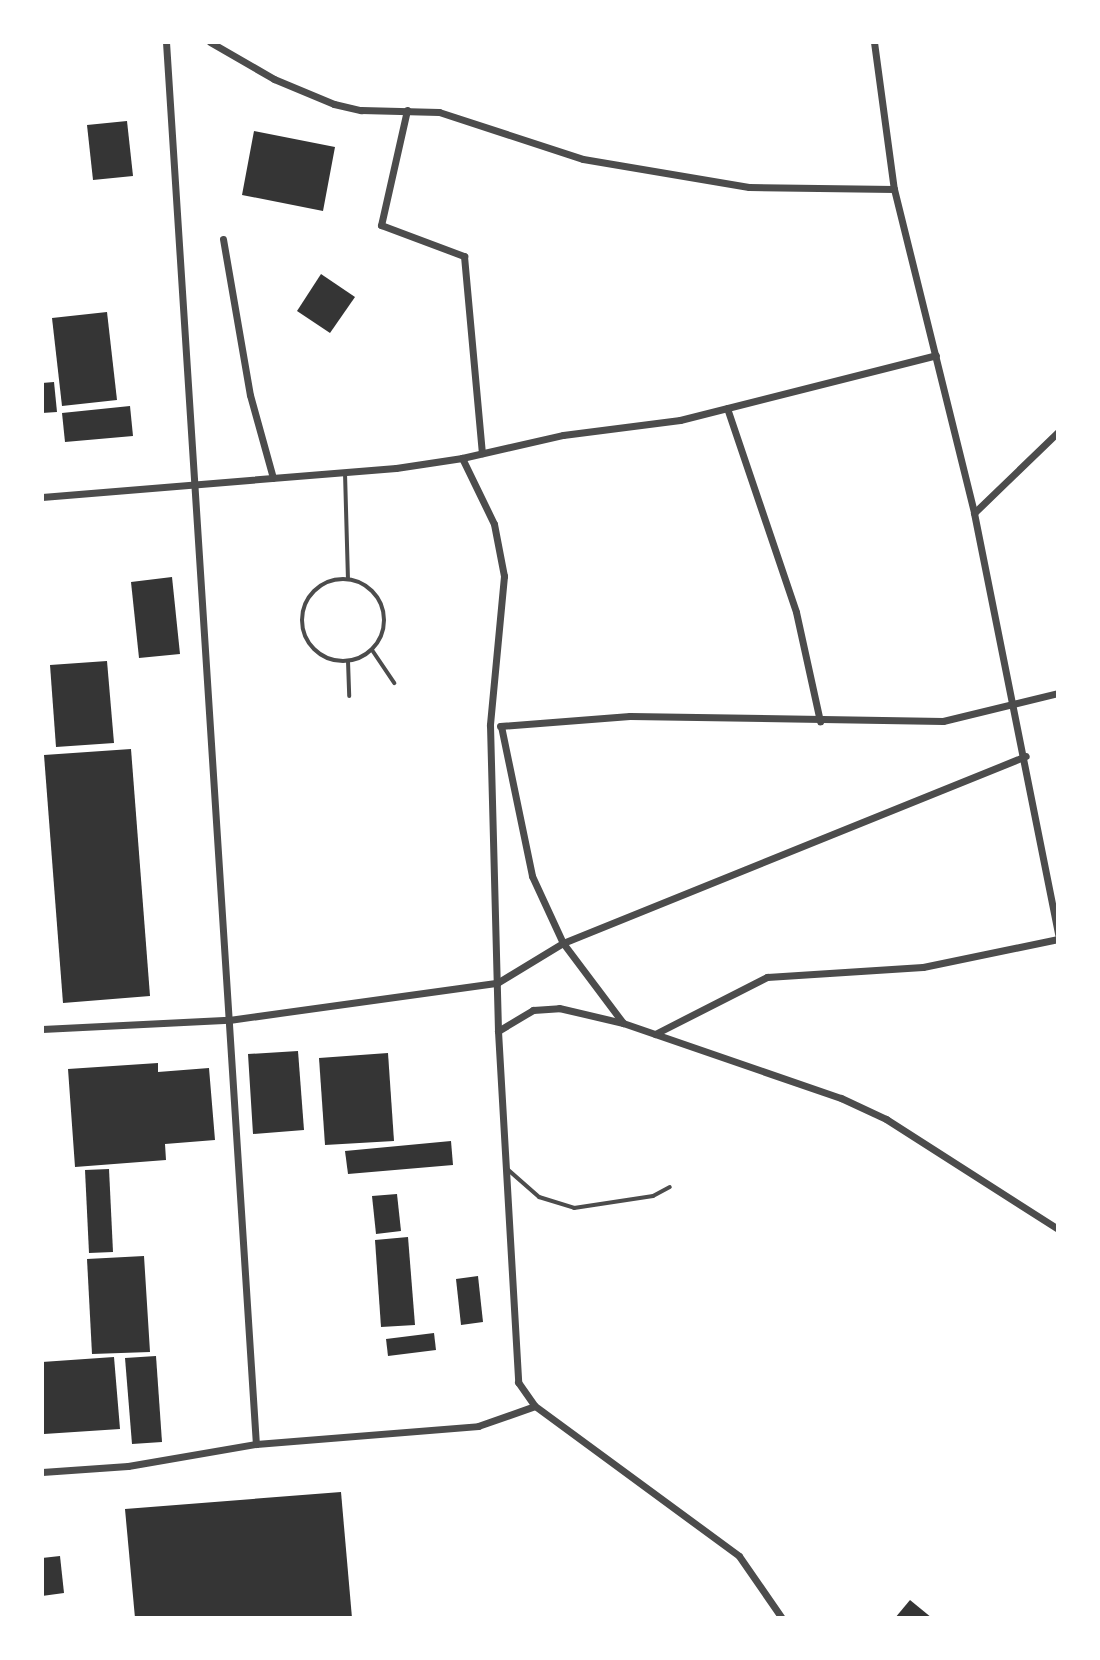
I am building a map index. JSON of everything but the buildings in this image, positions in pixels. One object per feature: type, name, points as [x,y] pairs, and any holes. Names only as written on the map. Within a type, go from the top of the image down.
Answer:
[{"type":"street","points":[[166,42],[256,1444]]},
{"type":"street","points":[[210,42],[311,96],[361,110],[439,112],[583,159],[717,183],[894,189]]},
{"type":"street","points":[[655,1034],[767,977],[923,967],[1058,937],[1026,756],[974,513],[894,189],[874,42]]},
{"type":"street","points":[[407,110],[381,225],[464,256],[482,453]]},
{"type":"street","points":[[223,239],[250,395],[273,478]]},
{"type":"street","points":[[42,497],[345,472],[462,458],[727,408],[936,355]]},
{"type":"street","points":[[727,408],[796,612],[820,721]]},
{"type":"street","points":[[974,513],[1058,432]]},
{"type":"street","points":[[462,458],[494,524],[504,576],[490,725],[498,1031],[518,1382],[535,1406],[739,1556],[782,1618]]},
{"type":"street","points":[[490,725],[630,716],[943,721],[1016,706],[1058,693]]},
{"type":"street","points":[[501,726],[532,876],[563,943],[623,1023]]},
{"type":"street","points":[[42,1029],[229,1020],[497,983],[563,943],[1026,756]]},
{"type":"street","points":[[498,1031],[543,1007],[623,1023],[655,1034],[886,1119],[1058,1229]]},
{"type":"street","points":[[42,1472],[168,1461],[256,1444],[478,1426],[535,1406]]},
{"type":"lane","points":[[345,472],[348,578]]},
{"type":"lane","points":[[348,578],[367,585],[384,610],[384,630],[372,650],[348,661],[329,658],[313,647],[302,620],[307,600],[320,585],[348,578]]},
{"type":"lane","points":[[372,650],[394,683]]},
{"type":"lane","points":[[348,661],[349,696]]},
{"type":"lane","points":[[504,1166],[539,1197],[574,1208],[638,1199],[670,1187]]}]
